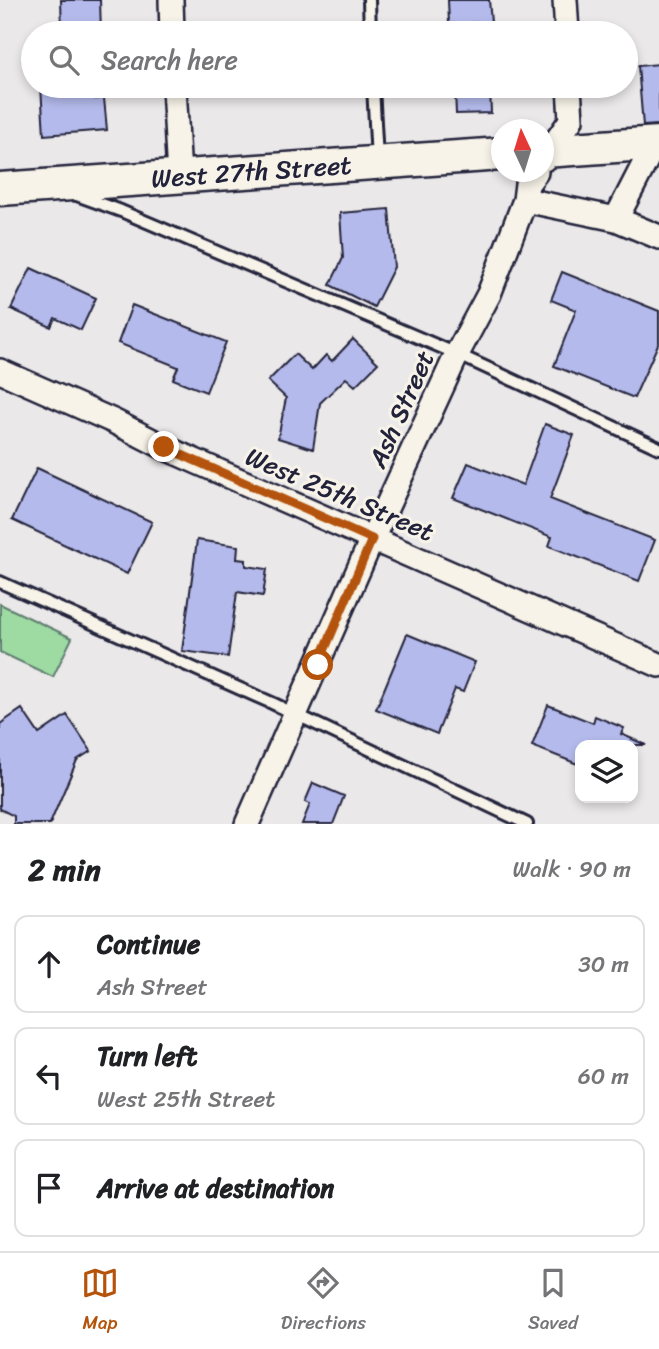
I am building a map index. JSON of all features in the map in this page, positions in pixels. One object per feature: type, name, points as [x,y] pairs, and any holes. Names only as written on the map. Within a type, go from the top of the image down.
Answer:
[{"type":"main road","points":[[554,157],[657,143]]},
{"type":"main road","name":"West 27th Street","points":[[0,189],[491,156]]},
{"type":"street","points":[[171,0],[172,21]]},
{"type":"street","points":[[565,0],[566,21]]},
{"type":"street","points":[[175,98],[179,177]]},
{"type":"street","name":"Ash Street","points":[[554,143],[571,120],[570,98]]},
{"type":"street","points":[[616,219],[657,143]]},
{"type":"street","name":"Ash Street","points":[[247,824],[372,539],[457,354],[489,294],[525,200],[528,182]]},
{"type":"street","points":[[525,200],[616,219],[659,237]]},
{"type":"street","name":"West 25th Street","points":[[0,371],[113,421],[170,450],[659,665]]},
{"type":"lane","points":[[369,0],[370,21]]},
{"type":"lane","points":[[374,98],[377,162]]},
{"type":"lane","points":[[53,186],[121,211],[457,354],[659,448]]},
{"type":"lane","points":[[0,582],[296,714],[527,824]]},
{"type":"green space","points":[[0,604],[72,638],[53,677],[0,652]]},
{"type":"building","points":[[61,0],[100,0],[101,21],[62,21]]},
{"type":"building","points":[[448,0],[489,0],[491,21],[449,21]]},
{"type":"building","points":[[659,64],[659,125],[643,126],[638,66]]},
{"type":"building","points":[[42,98],[104,98],[107,130],[44,135]]},
{"type":"building","points":[[455,98],[490,98],[491,113],[456,114]]},
{"type":"building","points":[[389,209],[394,267],[374,307],[330,285],[343,258],[340,213]]},
{"type":"building","points":[[31,268],[96,298],[81,330],[55,318],[51,327],[11,309]]},
{"type":"building","points":[[562,272],[659,311],[659,342],[634,398],[554,366],[576,310],[551,300]]},
{"type":"building","points":[[132,305],[226,342],[206,392],[173,379],[178,367],[118,343]]},
{"type":"building","points":[[353,339],[378,363],[355,386],[346,378],[320,403],[313,449],[278,438],[286,398],[268,381],[295,354],[312,370],[326,355],[332,361]]},
{"type":"building","points":[[545,424],[574,435],[550,499],[655,540],[639,581],[549,546],[552,537],[453,498],[468,463],[523,485]]},
{"type":"building","points":[[37,468],[152,522],[127,574],[12,520]]},
{"type":"building","points":[[197,540],[238,546],[237,559],[246,560],[246,566],[267,569],[263,596],[237,592],[228,657],[182,651]]},
{"type":"building","points":[[407,634],[475,662],[463,692],[455,689],[437,734],[376,709]]},
{"type":"building","points":[[548,705],[593,723],[595,716],[624,728],[621,734],[635,740],[575,740],[575,763],[532,746]]},
{"type":"building","points":[[22,709],[39,734],[67,715],[91,751],[77,760],[50,824],[14,824],[14,816],[0,809],[0,724]]},
{"type":"building","points":[[313,783],[344,796],[333,824],[302,824],[310,804],[305,802]]},
{"type":"route","points":[[164,447],[372,539],[318,665]]}]
